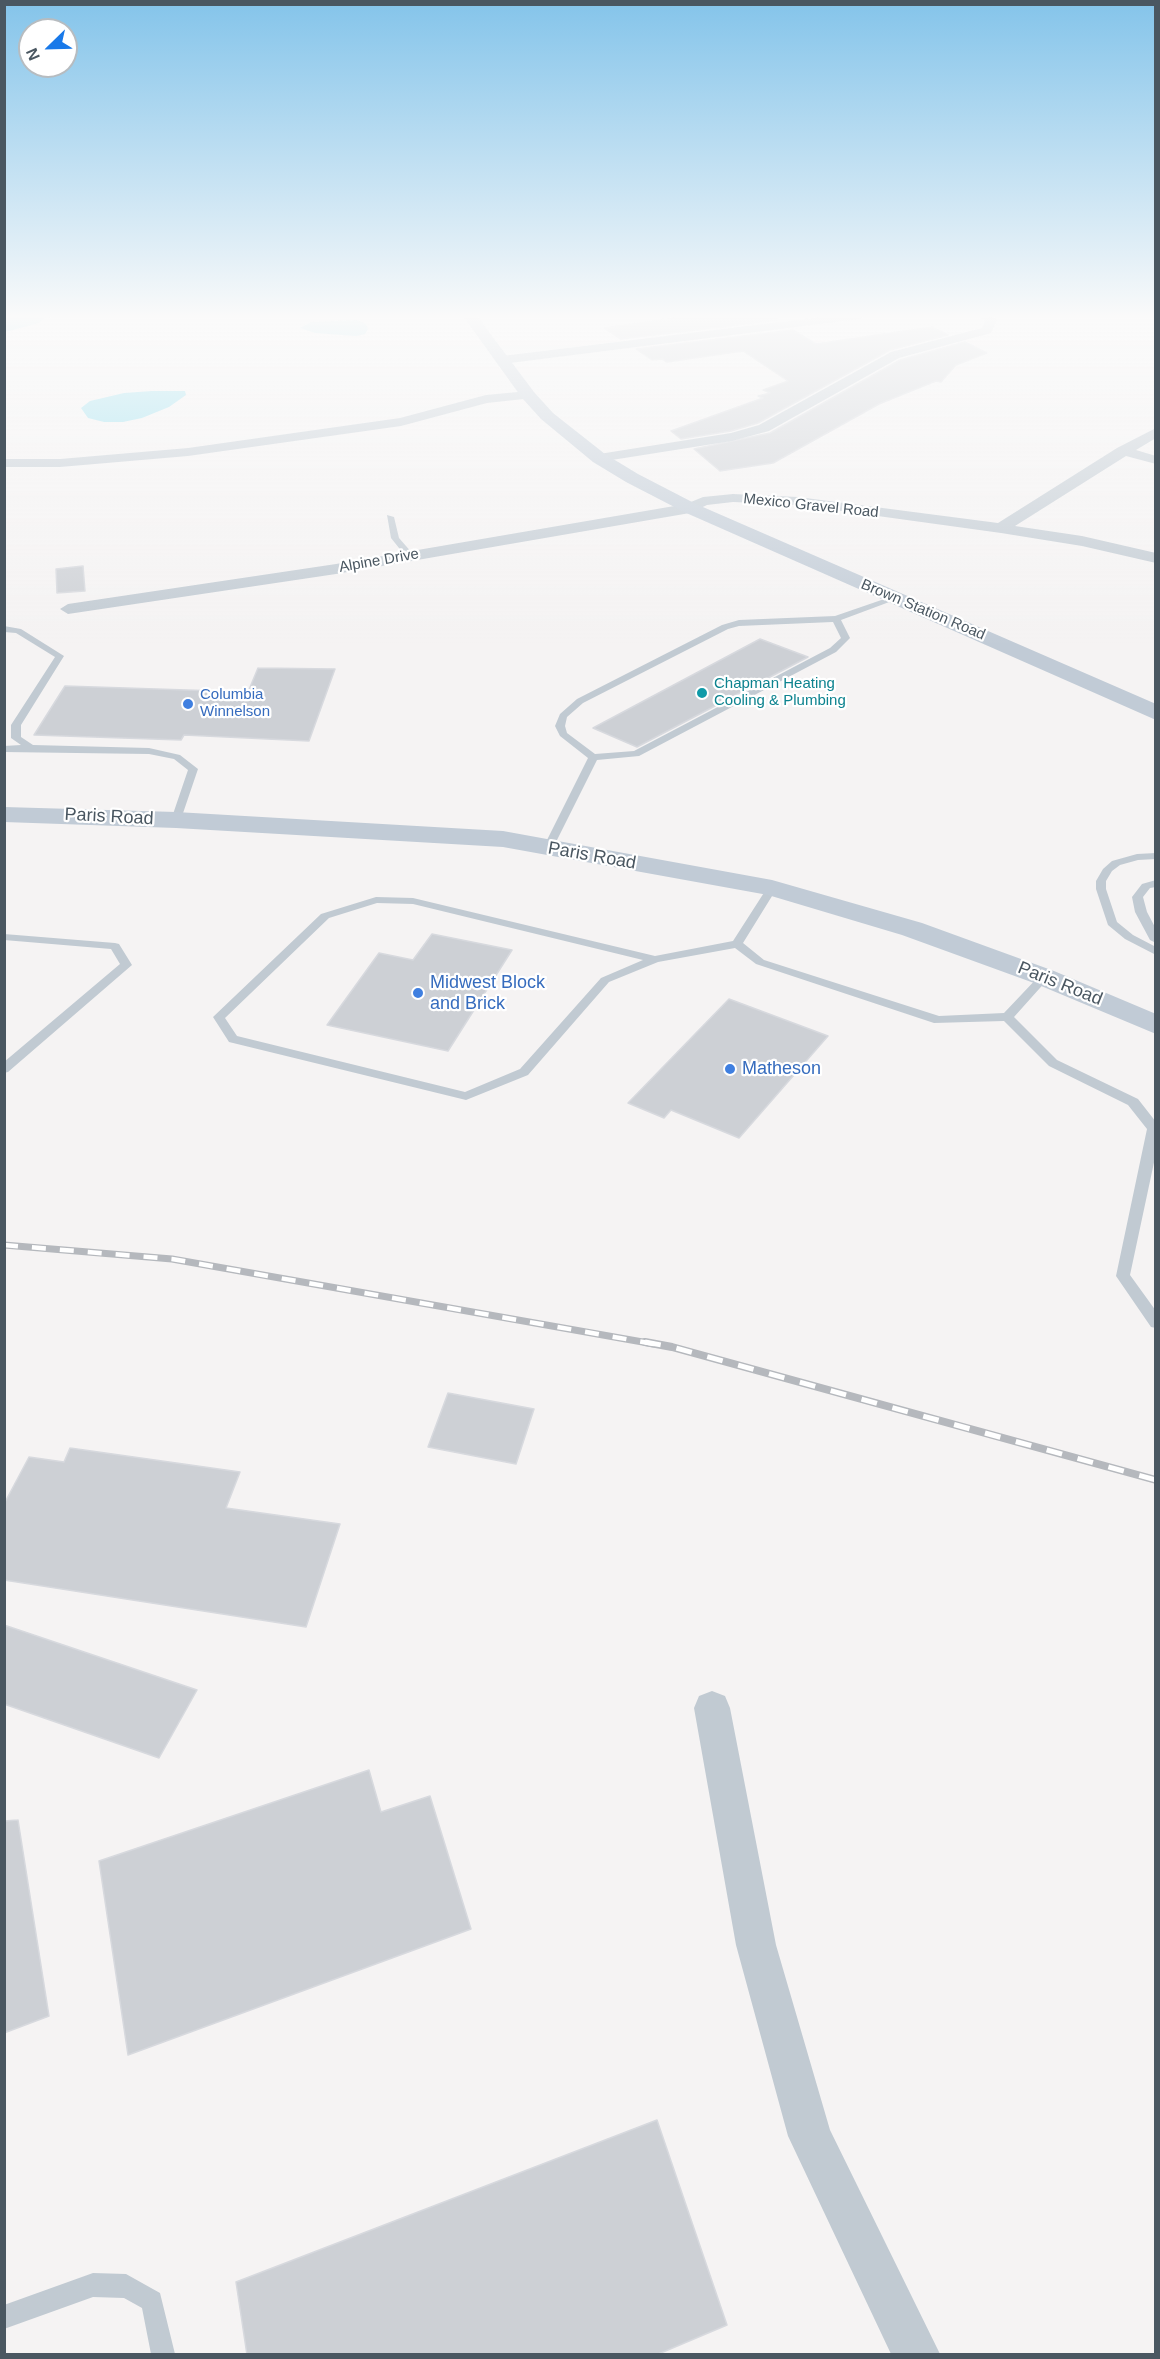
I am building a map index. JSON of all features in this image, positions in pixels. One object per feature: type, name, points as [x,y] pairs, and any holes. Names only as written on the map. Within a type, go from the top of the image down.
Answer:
[{"type":"street","points":[[4,463],[60,463],[211,449],[372,426]]},
{"type":"street","points":[[559,426],[599,458],[690,508]]},
{"type":"street","points":[[599,458],[732,437],[767,426]]},
{"type":"street","points":[[1001,528],[1155,432]]},
{"type":"street","points":[[1122,451],[1155,460]]},
{"type":"street","name":"Mexico Gravel Road","points":[[690,508],[703,501],[733,498],[798,501],[1001,528],[1155,558]]},
{"type":"street","name":"Alpine Drive","points":[[68,609],[410,556],[690,508]]},
{"type":"street","name":"Brown Station Road","points":[[690,508],[1101,687],[1155,713]]},
{"type":"street","name":"Paris Road","points":[[4,814],[176,820],[503,839],[772,888],[912,929],[1044,977],[1155,1025]]},
{"type":"street","points":[[712,1708],[756,1945],[810,2136],[916,2355]]},
{"type":"lane","points":[[390,517],[395,538],[410,556]]},
{"type":"lane","points":[[836,619],[846,638],[833,650],[636,754],[593,757],[563,734],[560,726],[563,716],[580,701],[725,627],[740,622],[836,619],[896,598]]},
{"type":"lane","points":[[4,629],[18,631],[60,656],[16,725],[16,738],[31,748]]},
{"type":"lane","points":[[4,725],[16,725]]},
{"type":"lane","points":[[4,749],[149,751],[177,757],[193,770],[176,820]]},
{"type":"lane","points":[[548,848],[593,757]]},
{"type":"lane","points":[[1155,856],[1137,857],[1116,863],[1108,869],[1101,889],[1112,923],[1129,938],[1155,952]]},
{"type":"lane","points":[[1155,883],[1146,886],[1137,897],[1141,912],[1155,940]]},
{"type":"lane","points":[[656,959],[413,901],[376,900],[325,916],[219,1017],[234,1039],[466,1096],[524,1072],[605,980],[656,959],[737,944],[772,888]]},
{"type":"lane","points":[[4,937],[115,946],[126,965],[4,1069]]},
{"type":"lane","points":[[737,944],[760,962],[938,1020],[1007,1017],[1044,977]]},
{"type":"lane","points":[[1007,1017],[1053,1063],[1133,1102],[1154,1129],[1123,1276],[1155,1323]]},
{"type":"lane","points":[[4,2317],[93,2285],[126,2286],[152,2301],[163,2355]]},
{"type":"building","points":[[685,426],[748,426],[681,439],[671,431]]},
{"type":"building","points":[[782,426],[839,426],[773,463],[720,471],[694,449],[770,433]]},
{"type":"building","points":[[83,566],[85,591],[57,593],[56,569]]},
{"type":"building","name":"Chapman Heating Cooling & Plumbing","points":[[760,639],[808,657],[637,747],[593,728]]},
{"type":"building","name":"Columbia Winnelson","points":[[258,668],[335,669],[309,741],[184,735],[181,740],[34,735],[65,686],[248,692]]},
{"type":"building","name":"Midwest Block and Brick","points":[[432,934],[512,950],[448,1051],[327,1025],[379,953],[413,960]]},
{"type":"building","name":"Matheson","points":[[729,999],[828,1036],[739,1138],[671,1110],[664,1118],[628,1103]]},
{"type":"building","points":[[448,1393],[534,1409],[516,1464],[428,1447]]},
{"type":"building","points":[[70,1448],[240,1472],[226,1508],[340,1524],[306,1627],[4,1580],[4,1504],[29,1457],[64,1462]]},
{"type":"building","points":[[4,1625],[197,1690],[159,1758],[4,1704]]},
{"type":"building","points":[[369,1770],[381,1812],[430,1796],[471,1929],[128,2055],[99,1861]]},
{"type":"building","points":[[18,1820],[49,2016],[4,2033],[4,1821]]},
{"type":"building","points":[[657,2120],[727,2325],[656,2355],[247,2355],[236,2282]]},
{"type":"railway","points":[[4,1245],[172,1259],[654,1344]]},
{"type":"railway","points":[[645,1342],[672,1347],[1156,1480]]},
{"type":"place","name":"Chapman Heating Cooling & Plumbing","points":[[702,693]]},
{"type":"place","name":"Columbia Winnelson","points":[[188,704]]},
{"type":"place","name":"Midwest Block and Brick","points":[[418,993]]},
{"type":"place","name":"Matheson","points":[[730,1069]]}]
